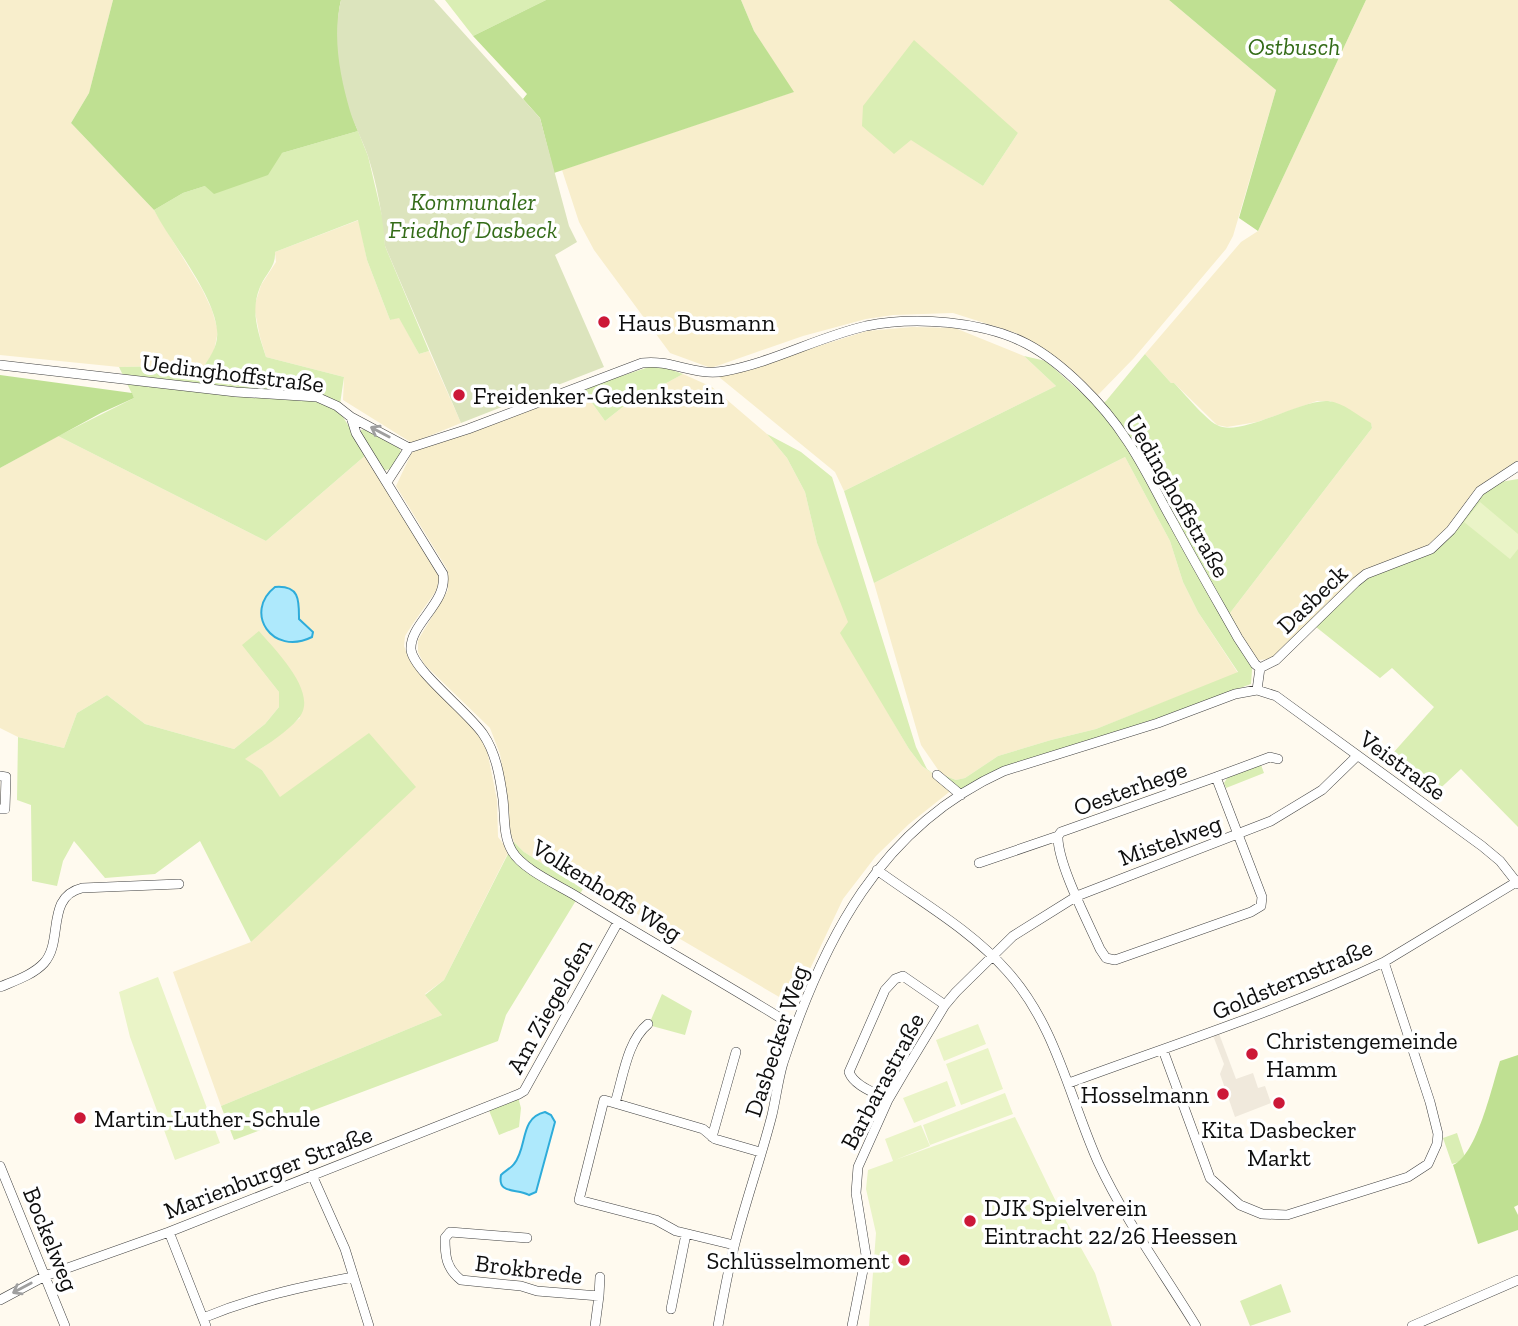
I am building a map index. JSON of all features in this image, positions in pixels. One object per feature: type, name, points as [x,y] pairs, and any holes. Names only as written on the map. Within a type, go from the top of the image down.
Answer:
[{"type":"street","name":"Uedinghoffstraße","points":[[0,365],[236,392],[317,397],[409,448],[468,429],[642,363],[660,361],[695,371],[722,372],[867,326],[915,321],[960,323],[1006,335],[1027,344],[1070,376],[1097,403],[1126,439],[1238,638],[1260,668]]},
{"type":"street","points":[[351,417],[356,433],[387,482],[409,448]]},
{"type":"street","name":"Dasbeck","points":[[1260,668],[1276,660],[1366,574],[1420,555],[1443,539],[1480,491],[1518,466]]},
{"type":"street","points":[[1507,474],[1518,475]]},
{"type":"street","name":"Volkenhoffs Weg","points":[[387,482],[439,567],[444,581],[442,592],[412,642],[411,652],[420,667],[479,728],[488,742],[500,779],[510,848],[521,862],[532,869],[795,1027]]},
{"type":"street","points":[[1257,690],[1260,668]]},
{"type":"street","name":"Veistraße","points":[[1257,690],[1276,696],[1482,846],[1518,883]]},
{"type":"street","name":"Dasbecker Weg","points":[[718,1326],[734,1245],[795,1027],[824,955],[854,900],[877,870],[909,836],[961,795],[995,775],[1147,727],[1235,694],[1257,690]]},
{"type":"street","name":"Mistelweg","points":[[992,955],[1027,926],[1077,896],[1271,821],[1314,796],[1357,756]]},
{"type":"street","name":"Oesterhege","points":[[979,863],[1270,757],[1278,758]]},
{"type":"street","points":[[937,775],[961,795]]},
{"type":"street","points":[[0,776],[6,777],[6,788],[5,809],[0,809]]},
{"type":"street","name":"Oesterhege","points":[[1058,836],[1058,849],[1077,896],[1102,954],[1108,959],[1115,960],[1251,912],[1259,909],[1263,901],[1216,777]]},
{"type":"street","points":[[877,870],[992,955],[1035,1008],[1069,1083],[1090,1144],[1110,1185],[1196,1326]]},
{"type":"street","name":"Goldsternstraße","points":[[1069,1083],[1301,1000],[1384,962],[1518,883]]},
{"type":"street","points":[[0,987],[30,974],[44,963],[53,949],[61,902],[70,893],[82,888],[179,884]]},
{"type":"street","name":"Am Ziegelofen","points":[[505,1100],[524,1091],[618,922]]},
{"type":"street","name":"Barbarastraße","points":[[852,1326],[866,1255],[856,1193],[858,1167],[888,1100],[945,1005],[992,955]]},
{"type":"street","points":[[1163,1050],[1210,1178],[1240,1205],[1262,1214],[1287,1216],[1408,1177],[1427,1164],[1437,1144],[1438,1134],[1384,962]]},
{"type":"street","points":[[888,1100],[855,1082],[849,1072],[885,990],[895,979],[903,976],[945,1005]]},
{"type":"street","points":[[615,1103],[632,1046],[640,1031],[648,1024]]},
{"type":"street","points":[[712,1137],[736,1052]]},
{"type":"street","name":"Marienburger Straße","points":[[0,1300],[45,1276],[169,1232],[505,1100]]},
{"type":"street","points":[[734,1245],[686,1234],[656,1220],[579,1200],[604,1100],[703,1129],[712,1137],[760,1152]]},
{"type":"street","name":"Bockelweg","points":[[0,1166],[65,1326]]},
{"type":"street","points":[[312,1175],[335,1222],[369,1326]]},
{"type":"street","points":[[169,1232],[205,1322],[232,1306],[265,1296],[354,1277]]},
{"type":"street","name":"Brokbrede","points":[[527,1238],[450,1232],[445,1237],[446,1261],[461,1280],[521,1286],[537,1291],[599,1296]]},
{"type":"street","points":[[671,1309],[686,1234]]},
{"type":"street","name":"Brokbrede","points":[[596,1326],[600,1277]]},
{"type":"street","points":[[1412,1326],[1518,1280]]},
{"type":"shaded area","points":[[0,0],[113,0],[89,93],[71,123],[154,210],[202,289],[218,331],[214,351],[202,369],[172,366],[119,367],[0,355]]},
{"type":"shaded area","points":[[741,0],[1169,0],[1276,90],[1233,236],[1226,249],[1134,358],[1097,396],[1061,361],[1016,333],[953,313],[893,315],[866,319],[803,336],[711,368],[670,353],[594,250],[579,222],[562,170],[793,92],[754,31]],"holes":[[[1018,133],[983,186],[911,139]]]},
{"type":"shaded area","points":[[1366,0],[1518,0],[1518,461],[1489,479],[1477,491],[1441,538],[1414,554],[1271,659],[1258,660],[1253,657],[1230,613],[1372,428],[1371,424],[1330,401],[1317,401],[1257,422],[1227,427],[1217,425],[1171,383],[1145,354],[1241,242],[1258,231]]},
{"type":"shaded area","points":[[359,220],[367,260],[390,320],[399,317],[419,354],[429,351],[461,423],[412,443],[343,400],[344,377],[266,357],[260,337],[254,307],[261,285],[276,262],[275,252]]},
{"type":"shaded area","points":[[912,327],[955,328],[1024,356],[1056,386],[844,491],[835,472],[719,377],[867,331]]},
{"type":"shaded area","points":[[683,374],[712,387],[767,434],[787,458],[805,492],[817,543],[888,713],[922,766],[953,789],[909,824],[876,856],[843,899],[793,1005],[586,884],[583,889],[524,852],[514,842],[509,830],[500,754],[490,728],[424,664],[418,652],[418,640],[448,590],[448,575],[447,569],[396,486],[412,452],[582,389],[605,421],[624,406]]},
{"type":"shaded area","points":[[58,436],[266,541],[367,454],[440,580],[438,588],[405,636],[404,646],[409,659],[479,734],[486,745],[497,800],[498,837],[509,851],[444,980],[425,994],[442,1015],[221,1106],[173,972],[251,942],[369,734],[280,798],[262,770],[244,759],[300,718],[242,645],[279,692],[279,707],[265,724],[234,749],[145,724],[107,695],[77,713],[64,748],[18,737],[0,728],[0,468]]},
{"type":"shaded area","points":[[1125,457],[1170,541],[1183,582],[1198,612],[1238,673],[1096,729],[998,756],[965,778],[956,780],[943,777],[921,745],[874,583]]},
{"type":"shaded area","points":[[1218,1031],[1236,1079],[1253,1073],[1258,1088],[1265,1086],[1271,1103],[1235,1117],[1220,1074],[1224,1064],[1212,1033]]},
{"type":"green space","points":[[113,0],[341,0],[338,31],[341,66],[358,131],[282,153],[268,175],[214,194],[205,186],[183,193],[154,210],[71,123],[89,93]]},
{"type":"green space","name":"Kommunaler Friedhof Dasbeck","points":[[341,0],[434,0],[540,118],[569,226],[577,242],[555,255],[604,367],[461,423],[385,246],[374,178],[350,111],[340,70],[337,28]]},
{"type":"green space","points":[[445,0],[546,0],[473,36]]},
{"type":"green space","points":[[546,0],[741,0],[754,31],[794,92],[554,173],[540,118],[523,99],[527,94],[473,36]]},
{"type":"green space","name":"Ostbusch","points":[[1169,0],[1366,0],[1258,231],[1239,218],[1276,90]]},
{"type":"green space","points":[[914,40],[1018,133],[983,186],[911,140],[894,154],[862,126],[863,106]]},
{"type":"green space","points":[[358,131],[368,156],[384,224],[385,246],[429,351],[419,354],[399,318],[390,320],[367,260],[358,220],[275,252],[272,266],[257,296],[255,313],[266,357],[344,377],[339,411],[367,454],[266,541],[58,436],[134,398],[119,367],[172,366],[202,369],[213,351],[217,330],[208,301],[154,210],[183,193],[282,153]]},
{"type":"green space","points":[[1145,354],[1171,383],[1217,425],[1227,428],[1255,423],[1302,406],[1328,401],[1350,410],[1371,423],[1372,428],[1230,613],[1253,657],[1251,684],[1009,767],[963,790],[955,787],[943,777],[956,780],[965,778],[998,756],[1096,729],[1238,672],[1198,612],[1183,582],[1170,541],[1125,457],[874,583],[844,491],[1056,386],[1024,356],[1046,361],[1097,407],[1106,401]]},
{"type":"green space","points":[[652,366],[661,366],[683,374],[624,406],[605,421],[582,389]]},
{"type":"green space","points":[[0,375],[132,393],[134,398],[0,468]]},
{"type":"green space","points":[[365,429],[399,448],[403,456],[393,468],[383,471],[361,435],[361,430]]},
{"type":"green space","points":[[767,434],[801,452],[832,477],[916,747],[927,769],[951,787],[922,766],[909,749],[840,633],[848,622],[817,543],[805,492],[787,458]]},
{"type":"green space","points":[[1518,479],[1518,827],[1461,769],[1431,797],[1385,762],[1434,707],[1392,668],[1380,678],[1316,627],[1357,585],[1374,573],[1420,558],[1459,526],[1488,488],[1500,482]]},
{"type":"green space","points":[[1480,502],[1518,534],[1518,549],[1510,559],[1464,522]]},
{"type":"green space","points":[[259,631],[293,672],[304,697],[304,709],[298,719],[280,736],[245,759],[262,770],[280,797],[369,733],[416,787],[251,942],[200,841],[155,874],[105,878],[74,841],[63,861],[57,886],[32,881],[31,805],[17,800],[18,737],[64,748],[77,713],[107,695],[145,724],[234,749],[265,724],[279,707],[279,692],[242,645]]},
{"type":"green space","points":[[1261,765],[1264,773],[1226,788],[1224,783],[1228,777]]},
{"type":"green space","points":[[514,842],[524,852],[583,889],[506,1015],[498,1041],[234,1140],[221,1106],[442,1015],[425,995],[444,980]]},
{"type":"green space","points":[[158,977],[220,1143],[175,1160],[130,1037],[119,992]]},
{"type":"green space","points":[[662,994],[692,1011],[685,1035],[652,1026],[650,1022]]},
{"type":"green space","points":[[978,1024],[986,1044],[944,1061],[936,1040]]},
{"type":"green space","points":[[988,1048],[1003,1089],[961,1105],[946,1064]]},
{"type":"green space","points":[[1518,1055],[1518,1205],[1514,1207],[1518,1215],[1518,1230],[1478,1244],[1453,1165],[1462,1159],[1476,1134],[1500,1061]]},
{"type":"green space","points":[[947,1081],[956,1106],[914,1123],[903,1098]]},
{"type":"green space","points":[[1005,1093],[1013,1114],[930,1145],[923,1125]]},
{"type":"green space","points":[[518,1097],[521,1108],[519,1127],[499,1135],[488,1108]]},
{"type":"green space","name":"DJK Spielverein Eintracht 22/26 Heessen","points":[[1015,1117],[1060,1210],[1095,1273],[1112,1326],[869,1326],[876,1233],[866,1189],[868,1170],[893,1161],[885,1139],[921,1125],[930,1146],[895,1160]]},
{"type":"green space","points":[[1457,1133],[1466,1160],[1452,1164],[1443,1138]]},
{"type":"green space","points":[[1281,1284],[1291,1312],[1250,1326],[1240,1301]]},
{"type":"water","points":[[275,587],[294,591],[298,600],[299,619],[313,632],[312,637],[298,642],[285,641],[274,637],[266,629],[262,608],[266,597]]},
{"type":"water","points":[[545,1112],[551,1115],[555,1122],[536,1192],[529,1195],[509,1190],[502,1186],[501,1175],[518,1157],[531,1120]]},
{"type":"place","name":"Haus Busmann","points":[[604,322]]},
{"type":"place","name":"Freidenker-Gedenkstein","points":[[459,395]]},
{"type":"place","name":"Christengemeinde Hamm","points":[[1252,1054]]},
{"type":"place","name":"Hosselmann","points":[[1223,1094]]},
{"type":"place","name":"Kita Dasbecker Markt","points":[[1279,1103]]},
{"type":"place","name":"Martin-Luther-Schule","points":[[80,1118]]},
{"type":"place","name":"DJK Spielverein Eintracht 22/26 Heessen","points":[[970,1221]]},
{"type":"place","name":"Schlüsselmoment","points":[[904,1260]]}]
